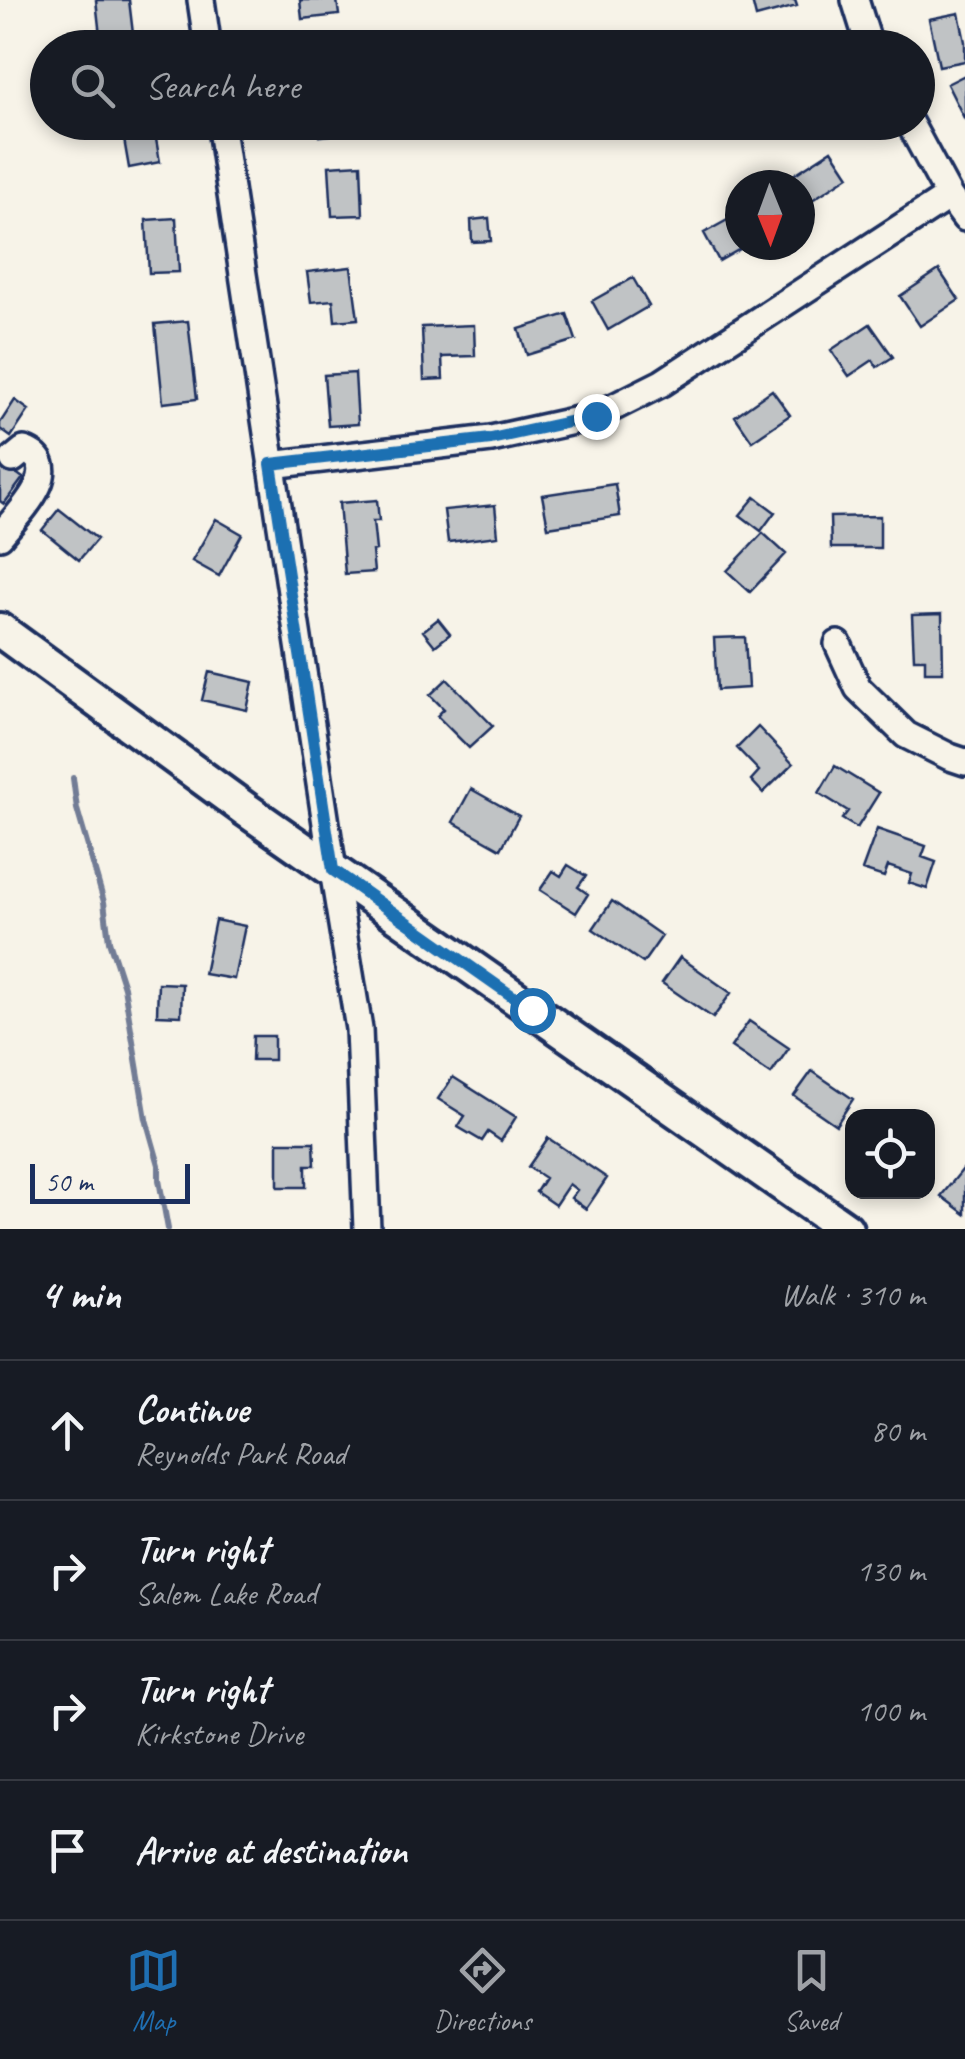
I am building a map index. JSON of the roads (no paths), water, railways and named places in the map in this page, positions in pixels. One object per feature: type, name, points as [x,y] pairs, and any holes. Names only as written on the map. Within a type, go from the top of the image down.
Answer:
[{"type":"main road","points":[[0,630],[333,870],[846,1229]]},
{"type":"street","points":[[201,0],[205,30]]},
{"type":"street","points":[[856,0],[865,30]]},
{"type":"street","points":[[223,140],[359,1029],[366,1229]]},
{"type":"street","points":[[919,140],[965,218]]},
{"type":"street","points":[[271,464],[491,439],[596,416],[662,383],[949,196]]},
{"type":"street","points":[[0,536],[38,488],[42,477],[42,465],[35,454],[24,450],[13,459]]},
{"type":"street","points":[[838,644],[858,688],[906,735],[965,762]]},
{"type":"waterway","points":[[73,778],[77,809],[104,902],[109,941],[124,987],[168,1229]]}]
